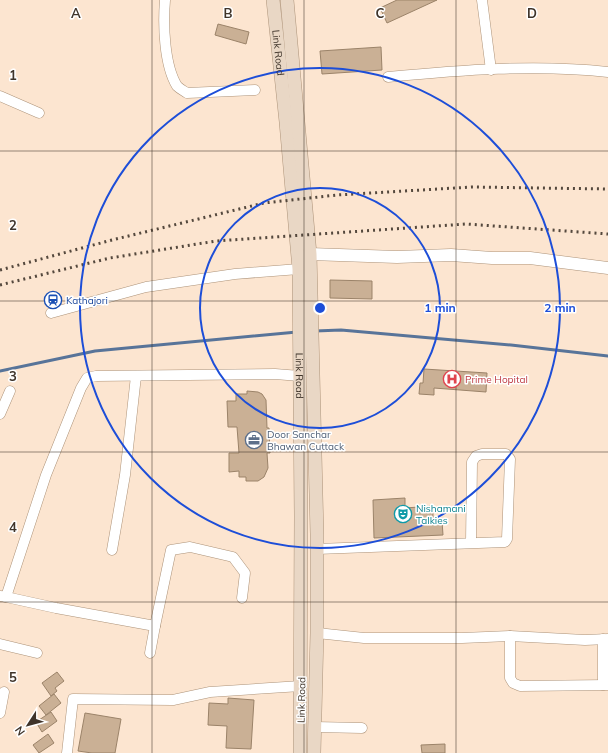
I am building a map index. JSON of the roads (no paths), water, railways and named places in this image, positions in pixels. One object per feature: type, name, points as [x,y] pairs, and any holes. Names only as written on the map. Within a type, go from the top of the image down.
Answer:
[{"type":"main road","name":"Link Road","points":[[272,0],[286,122],[305,321],[316,549],[317,633],[314,753]]},
{"type":"main road","name":"Link Road","points":[[287,0],[310,254],[305,321]]},
{"type":"main road","name":"Link Road","points":[[300,753],[300,376],[306,352]]},
{"type":"street","points":[[165,0],[164,36],[171,73],[178,87],[187,93],[254,90]]},
{"type":"street","points":[[482,0],[491,70]]},
{"type":"street","points":[[388,77],[452,71],[573,68],[608,72]]},
{"type":"street","points":[[0,96],[39,113]]},
{"type":"street","points":[[310,254],[397,257],[451,255],[492,258],[530,258],[608,268]]},
{"type":"street","points":[[51,313],[146,287],[235,274],[299,269]]},
{"type":"street","points":[[155,626],[56,608],[3,596],[46,476],[78,396],[87,378],[96,376],[275,374],[300,376]]},
{"type":"street","points":[[112,550],[125,475],[136,376]]},
{"type":"street","points":[[0,414],[10,390]]},
{"type":"street","points":[[316,549],[503,542],[507,539],[510,459],[506,454],[482,454],[476,456],[472,462],[471,543]]},
{"type":"street","points":[[150,654],[171,550],[190,547],[233,557],[244,573],[242,598]]},
{"type":"street","points":[[317,633],[364,638],[462,638],[510,636],[585,640],[606,639],[605,685],[520,686],[513,683],[510,678],[510,636]]},
{"type":"street","points":[[0,644],[37,653]]},
{"type":"street","points":[[67,753],[73,699],[173,700],[210,692],[301,686]]},
{"type":"street","points":[[0,713],[4,692]]},
{"type":"street","points":[[315,727],[362,728]]},
{"type":"waterway","points":[[315,331],[341,330],[511,345],[608,356]]},
{"type":"waterway","points":[[0,371],[95,351],[297,332]]},
{"type":"railway","points":[[0,270],[112,240],[264,203],[337,195],[472,187],[608,189]]},
{"type":"railway","points":[[0,285],[110,258],[216,241],[466,224],[608,234]]},
{"type":"place","name":"Kathajori","points":[[53,300]]},
{"type":"place","name":"Prime Hopital","points":[[452,379]]},
{"type":"place","name":"Door Sanchar Bhawan Cuttack","points":[[254,440]]},
{"type":"place","name":"Nishamani Talkies","points":[[403,514]]}]
